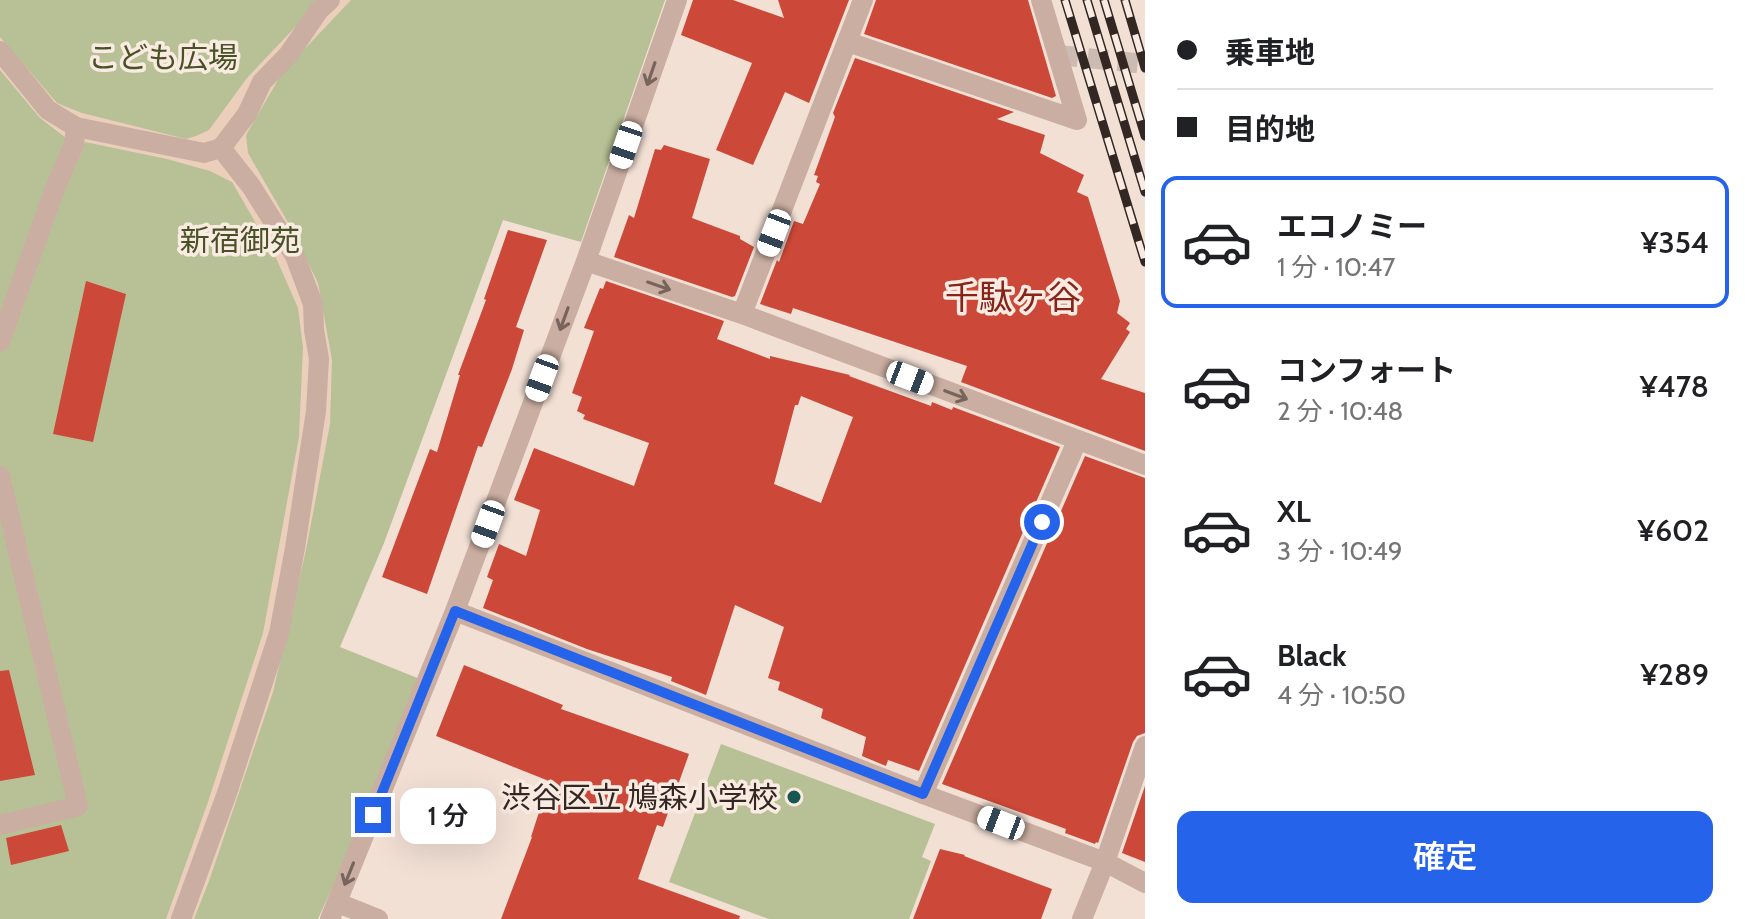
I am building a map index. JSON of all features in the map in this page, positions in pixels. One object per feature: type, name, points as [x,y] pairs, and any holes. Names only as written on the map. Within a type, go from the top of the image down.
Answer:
[{"type":"street","points":[[0,51],[48,110],[76,127],[204,153],[221,148],[247,114],[262,82],[289,54],[319,10],[330,0]]},
{"type":"street","points":[[378,919],[334,911],[455,611],[586,261],[677,0]]},
{"type":"street","points":[[742,314],[863,0]]},
{"type":"street","points":[[848,42],[1077,120],[1041,0]]},
{"type":"street","points":[[0,342],[74,144],[76,127]]},
{"type":"street","points":[[181,919],[227,793],[279,633],[314,426],[319,359],[313,304],[295,256],[251,186],[221,148]]},
{"type":"street","points":[[586,261],[742,314],[1145,465]]},
{"type":"street","points":[[923,794],[1077,441]]},
{"type":"street","points":[[0,476],[78,806],[0,825]]},
{"type":"street","points":[[455,611],[1105,862],[1145,883]]},
{"type":"street","points":[[1082,919],[1145,746]]},
{"type":"green space","name":"新宿御苑","points":[[0,0],[665,0],[581,242],[503,220],[384,543],[340,647],[420,679],[360,827],[318,919],[0,919]]},
{"type":"green space","name":"渋谷区立 鳩森小学校","points":[[721,744],[935,824],[922,857],[931,861],[909,919],[769,919],[669,882]]},
{"type":"shaded area","points":[[321,0],[351,0],[282,73],[246,135],[248,153],[318,283],[332,360],[330,424],[306,550],[273,692],[194,919],[166,919],[263,633],[299,437],[303,347],[298,308],[277,260],[232,182],[210,171],[85,142],[54,191],[66,138],[40,118],[0,70],[0,37],[57,103],[82,113],[186,139],[209,130],[247,78]]},
{"type":"building","points":[[693,0],[733,0],[784,18],[778,0],[849,0],[809,103],[785,92],[753,165],[716,150],[752,63],[681,35]]},
{"type":"building","points":[[876,0],[1028,0],[1056,96],[1052,98],[864,34]]},
{"type":"building","points":[[855,58],[1014,112],[997,119],[1045,135],[1040,153],[1084,175],[1077,192],[1088,197],[1120,301],[1117,313],[1130,323],[1126,329],[1130,332],[1101,379],[1145,393],[1145,451],[961,382],[967,366],[793,308],[791,314],[760,304],[794,221],[803,224],[820,184],[816,182],[818,176],[814,175],[835,117],[833,113]]},
{"type":"building","points":[[664,145],[710,159],[692,218],[740,236],[754,247],[735,296],[614,257],[629,215],[634,218],[655,149],[661,150]]},
{"type":"building","points":[[508,230],[547,240],[516,327],[524,330],[512,369],[482,447],[478,446],[427,594],[382,577],[430,449],[437,452],[458,375]]},
{"type":"building","points":[[86,281],[126,294],[93,442],[53,434]]},
{"type":"building","points":[[606,281],[724,321],[717,339],[770,359],[770,356],[850,375],[931,406],[932,402],[952,410],[953,407],[1060,447],[919,771],[888,760],[886,766],[862,756],[866,737],[821,718],[823,709],[778,690],[780,682],[768,678],[784,627],[735,605],[706,695],[671,681],[672,677],[587,649],[483,608],[493,580],[487,577],[499,544],[526,556],[540,510],[514,500],[534,448],[634,486],[649,443],[583,419],[585,415],[577,411],[582,397],[572,393],[594,331],[584,328],[600,288],[603,289]],"holes":[[[801,396],[853,417],[821,503],[774,484],[795,405],[798,405]]]},
{"type":"building","points":[[1085,456],[1145,478],[1145,733],[1133,742],[1098,843],[1095,844],[1065,833],[1066,829],[942,784]]},
{"type":"building","points":[[464,665],[563,705],[561,709],[689,754],[663,827],[657,825],[638,879],[740,916],[739,919],[501,919],[549,781],[436,736]]},
{"type":"building","points":[[9,670],[35,775],[0,781],[0,671]]},
{"type":"building","points":[[1145,786],[1145,862],[1122,853]]},
{"type":"building","points":[[61,825],[69,851],[11,865],[6,838]]},
{"type":"building","points":[[940,849],[965,855],[1052,889],[1041,919],[913,919]]},
{"type":"tunnel","points":[[1058,55],[1145,64]]},
{"type":"railway","points":[[1065,0],[1145,262]]},
{"type":"railway","points":[[1087,0],[1145,192]]},
{"type":"railway","points":[[1104,0],[1145,136]]},
{"type":"railway","points":[[1125,0],[1145,68]]},
{"type":"place","name":"渋谷区立 鳩森小学校","points":[[794,797]]},
{"type":"district","name":"千駄ヶ谷","points":[[1013,297]]},
{"type":"route","points":[[373,815],[455,611],[923,794],[1042,522]]},
{"type":"park label","name":"こども広場","points":[[163,57]]}]
